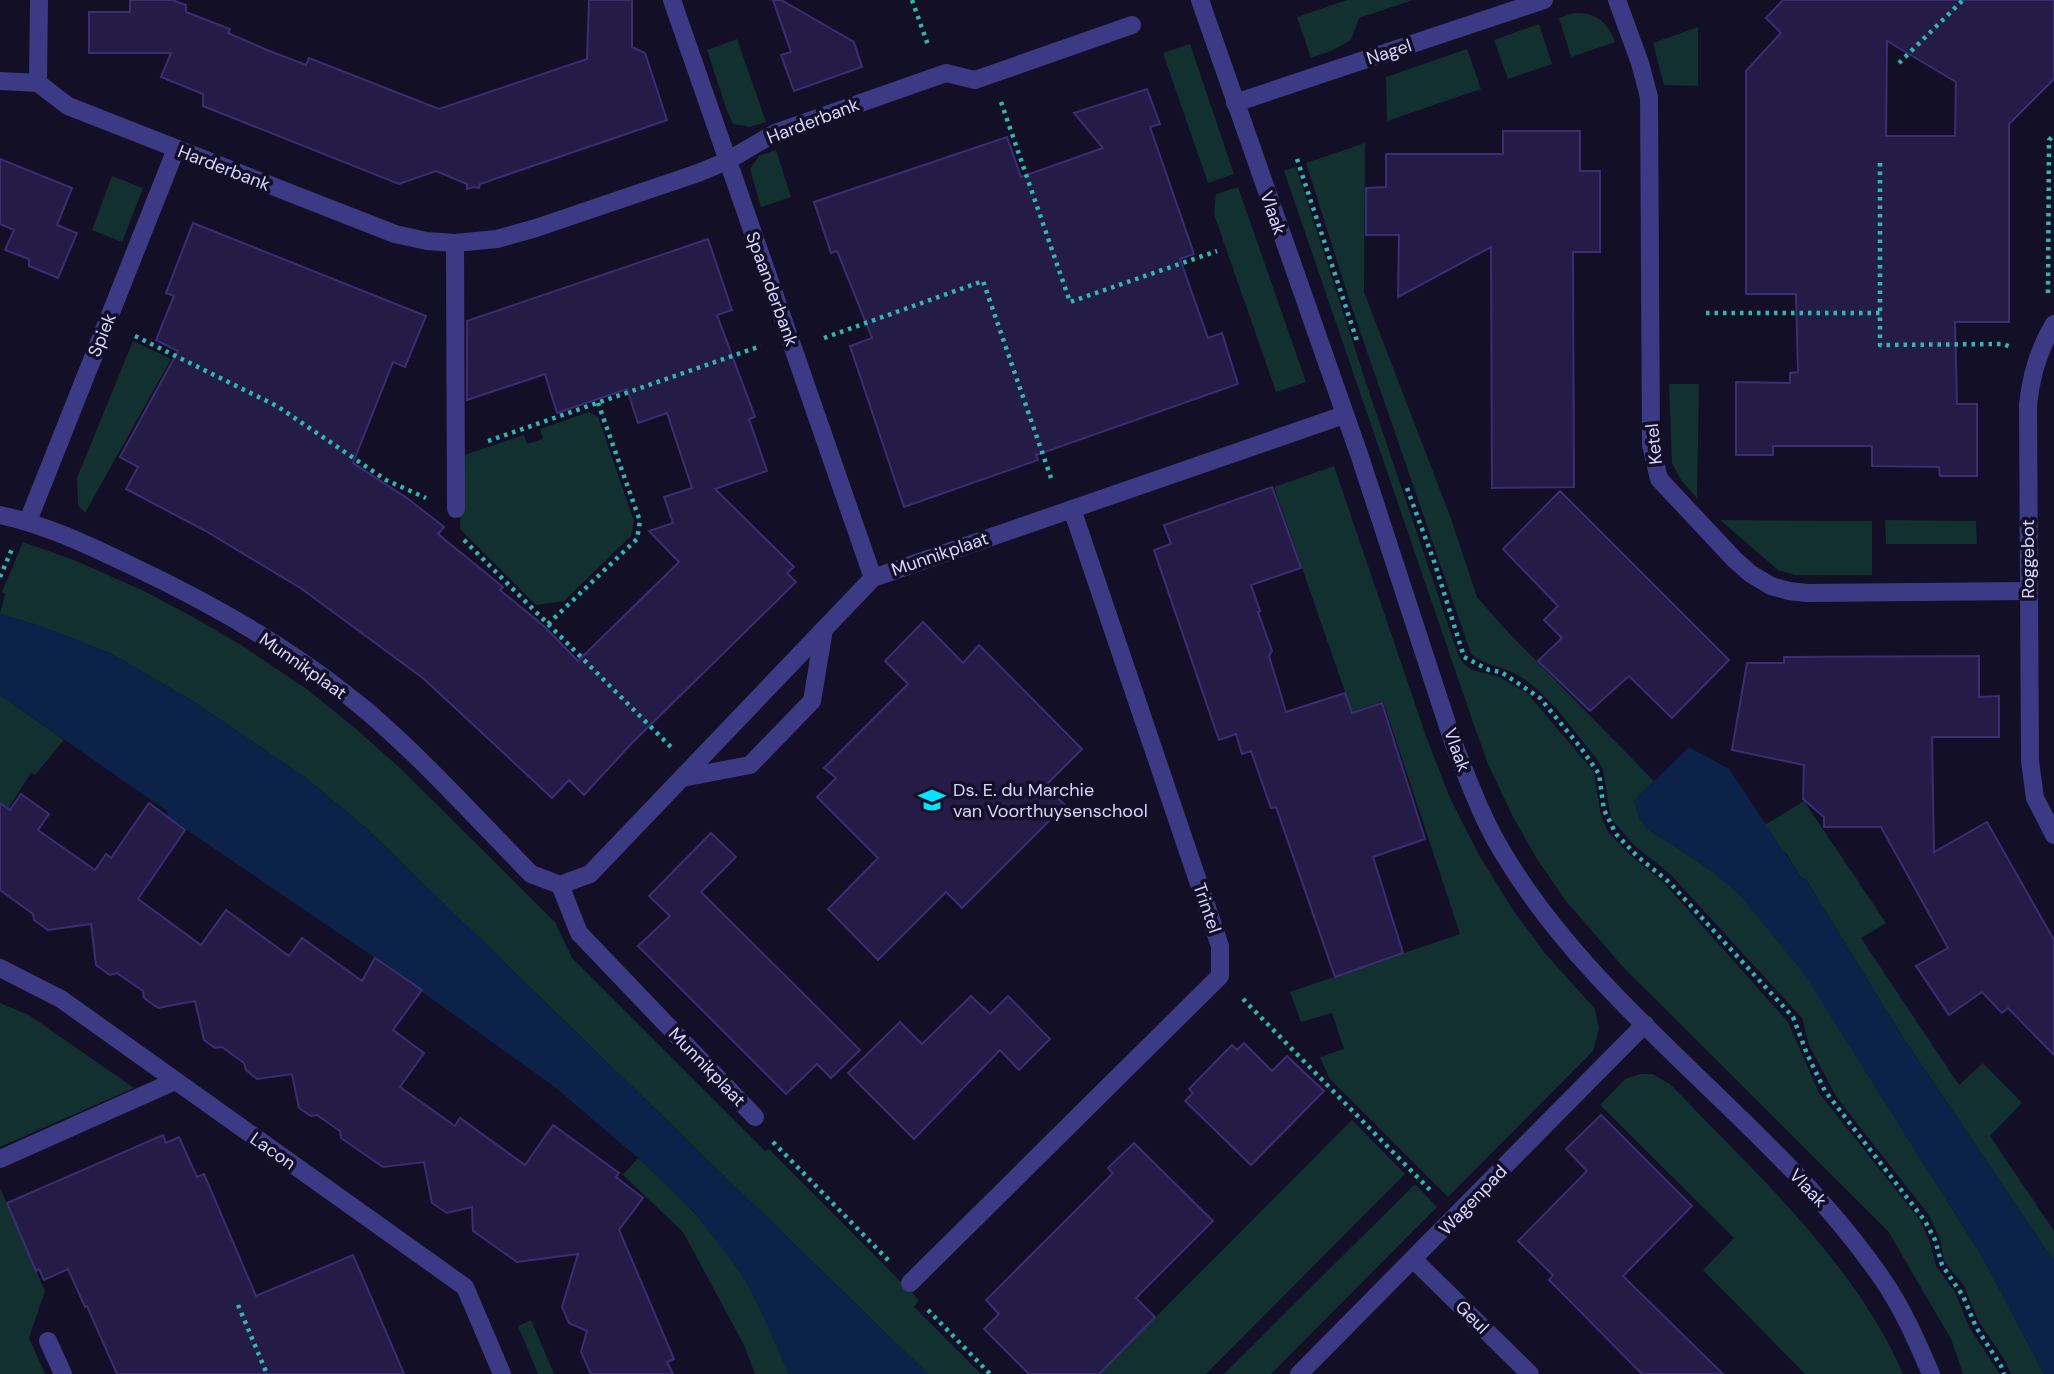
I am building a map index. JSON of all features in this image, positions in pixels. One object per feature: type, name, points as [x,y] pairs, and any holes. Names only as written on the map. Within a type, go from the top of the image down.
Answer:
[{"type":"street","points":[[0,81],[38,83],[39,0]]},
{"type":"street","name":"Spaanderbank","points":[[672,0],[873,578]]},
{"type":"street","name":"Vlaak","points":[[1200,0],[1454,742],[1490,830],[1517,875],[1560,934],[1838,1220],[1885,1282],[1903,1313],[1931,1374]]},
{"type":"street","name":"Nagel","points":[[1235,103],[1544,0]]},
{"type":"street","name":"Ketel","points":[[1617,0],[1640,63],[1649,97],[1651,446],[1659,479],[1735,560],[1760,580],[1779,589],[1807,593],[2028,591]]},
{"type":"street","name":"Harderbank","points":[[38,83],[68,106],[395,234],[427,241],[455,243],[497,239],[537,228],[727,162],[775,132],[939,75],[946,73],[975,80],[1132,25]]},
{"type":"street","name":"Spiek","points":[[28,521],[176,149]]},
{"type":"street","points":[[455,243],[456,509]]},
{"type":"street","name":"Roggebot","points":[[2054,324],[2037,357],[2028,405],[2030,761],[2035,798],[2054,835]]},
{"type":"street","name":"Munnikplaat","points":[[0,515],[28,521],[98,550],[185,591],[281,647],[368,712],[531,874],[560,885],[590,874],[873,578],[1344,415]]},
{"type":"street","name":"Trintel","points":[[1072,509],[1220,946],[1220,976]]},
{"type":"street","points":[[686,773],[750,765],[813,701],[824,629]]},
{"type":"street","points":[[2035,798],[2054,798]]},
{"type":"street","name":"Munnikplaat","points":[[560,885],[579,933],[755,1117]]},
{"type":"street","name":"Lacon","points":[[0,968],[61,999],[465,1287],[502,1374]]},
{"type":"street","points":[[910,1283],[1220,976]]},
{"type":"street","name":"Wagenpad","points":[[1299,1374],[1645,1024]]},
{"type":"street","points":[[0,1159],[175,1081]]},
{"type":"street","name":"Geul","points":[[1414,1260],[1530,1374]]},
{"type":"street","points":[[48,1341],[63,1374]]},
{"type":"path","points":[[912,0],[939,75]]},
{"type":"path","points":[[1899,63],[1963,0]]},
{"type":"path","points":[[992,74],[1070,302],[1217,251]]},
{"type":"path","points":[[2042,301],[2049,292],[2049,140],[2054,135]]},
{"type":"path","points":[[1297,159],[1359,347]]},
{"type":"path","points":[[1880,163],[1880,345],[2004,344],[2037,357]]},
{"type":"path","points":[[455,452],[598,403],[983,281],[1051,478]]},
{"type":"path","points":[[1706,313],[1880,313]]},
{"type":"path","points":[[107,324],[277,406],[386,480],[432,500]]},
{"type":"path","points":[[548,624],[636,539],[640,521],[598,403]]},
{"type":"path","points":[[1403,476],[1435,564],[1464,657],[1489,670],[1502,672],[1540,698],[1599,774],[1604,810],[1616,834],[1637,856],[1669,882],[1793,1017],[1825,1091],[1925,1221],[1935,1240],[1942,1265],[1963,1296],[1976,1327],[2004,1374]]},
{"type":"path","points":[[457,533],[548,624],[686,773]]},
{"type":"path","points":[[1220,976],[1457,1216]]},
{"type":"path","points":[[755,1117],[777,1148],[928,1301],[928,1311],[990,1374]]},
{"type":"path","points":[[238,1305],[267,1374]]},
{"type":"green space","points":[[1347,0],[1413,0],[1359,18],[1351,40],[1311,58],[1297,17]]},
{"type":"green space","points":[[1574,13],[1595,16],[1605,24],[1615,42],[1571,57],[1559,18]]},
{"type":"green space","points":[[1539,24],[1552,64],[1508,79],[1494,40]]},
{"type":"green space","points":[[1698,27],[1698,86],[1664,85],[1653,43]]},
{"type":"green space","points":[[737,39],[766,122],[750,127],[733,124],[707,50]]},
{"type":"green space","points":[[1190,44],[1234,174],[1208,183],[1163,53]]},
{"type":"green space","points":[[1467,49],[1481,89],[1387,121],[1386,77]]},
{"type":"green space","points":[[1365,143],[1364,292],[1450,516],[1477,597],[1654,781],[1634,801],[1640,820],[1649,830],[1714,872],[1742,897],[1804,973],[1983,1258],[2044,1374],[2011,1374],[1979,1322],[1964,1286],[1944,1261],[1940,1239],[1928,1214],[1837,1098],[1809,1045],[1802,1018],[1671,875],[1635,846],[1611,819],[1603,770],[1597,759],[1535,687],[1518,675],[1483,662],[1471,654],[1350,302],[1306,163]]},
{"type":"green space","points":[[776,150],[791,197],[761,207],[750,169],[759,156]]},
{"type":"green space","points":[[1296,167],[1367,386],[1463,663],[1472,670],[1499,677],[1527,693],[1594,772],[1601,816],[1608,832],[1629,854],[1664,883],[1788,1022],[1819,1093],[1920,1220],[1930,1242],[1936,1266],[1955,1292],[1969,1327],[2000,1374],[1963,1374],[1951,1339],[1888,1231],[1624,968],[1566,901],[1537,859],[1513,817],[1488,764],[1475,728],[1284,171]]},
{"type":"green space","points":[[112,176],[143,188],[122,242],[92,230]]},
{"type":"green space","points":[[1238,187],[1306,382],[1276,392],[1214,214],[1216,194]]},
{"type":"green space","points":[[133,341],[171,359],[85,513],[78,505],[77,478]]},
{"type":"green space","points":[[1669,384],[1699,384],[1697,498],[1681,480],[1672,463]]},
{"type":"green space","points":[[589,412],[598,417],[634,521],[631,536],[564,601],[536,605],[460,529],[461,456],[524,435],[527,444],[543,439],[540,429]]},
{"type":"green space","points":[[1334,466],[1427,739],[1450,798],[1479,855],[1511,907],[1544,952],[1595,1009],[1599,1029],[1593,1051],[1448,1197],[1329,1078],[1320,1057],[1344,1049],[1332,1013],[1301,1022],[1290,992],[1460,934],[1383,701],[1352,712],[1274,487]]},
{"type":"green space","points":[[1720,520],[1872,521],[1872,575],[1795,575],[1778,570]]},
{"type":"green space","points":[[1885,520],[1976,521],[1977,544],[1886,544]]},
{"type":"green space","points":[[23,542],[74,560],[144,591],[193,617],[308,690],[355,728],[401,769],[555,922],[572,958],[765,1151],[769,1149],[919,1300],[914,1307],[981,1374],[928,1374],[367,829],[306,778],[193,701],[110,653],[0,614],[5,594],[2,592]]},
{"type":"green space","points":[[0,695],[64,740],[35,775],[31,773],[0,821]]},
{"type":"green space","points":[[1804,801],[1886,923],[1861,938],[1959,1085],[1983,1063],[2022,1103],[1990,1136],[2054,1231],[2054,1261],[1904,1039],[1807,881],[1800,876],[1765,825]]},
{"type":"green space","points":[[0,1003],[29,1015],[134,1088],[0,1147]]},
{"type":"green space","points":[[1640,1074],[1652,1074],[1670,1084],[1800,1220],[1858,1294],[1883,1333],[1903,1374],[1805,1374],[1703,1270],[1734,1238],[1600,1105],[1625,1079]]},
{"type":"green space","points":[[1352,1120],[1405,1174],[1206,1374],[1099,1374]]},
{"type":"green space","points":[[638,1158],[690,1209],[726,1251],[752,1292],[789,1374],[755,1374],[744,1345],[683,1232],[623,1175]]},
{"type":"green space","points":[[1415,1184],[1437,1207],[1271,1374],[1224,1374]]},
{"type":"green space","points":[[0,1188],[45,1291],[29,1338],[45,1374],[0,1374]]},
{"type":"green space","points":[[531,1320],[554,1374],[538,1374],[518,1326]]},
{"type":"water","points":[[0,614],[110,653],[193,701],[306,778],[367,829],[928,1374],[789,1374],[756,1300],[737,1267],[693,1211],[638,1158],[556,1088],[375,958],[168,817],[167,811],[0,695]]},
{"type":"water","points":[[1689,747],[1729,769],[1800,876],[1807,881],[1904,1039],[2054,1261],[2054,1374],[2044,1374],[1983,1258],[1804,974],[1742,897],[1714,872],[1649,830],[1640,820],[1634,801]]},
{"type":"building","points":[[130,0],[172,0],[186,5],[186,12],[230,29],[228,33],[267,50],[306,65],[309,58],[439,109],[587,59],[589,0],[632,0],[632,47],[645,53],[667,120],[480,184],[479,188],[467,189],[467,184],[436,171],[399,184],[203,106],[203,94],[161,77],[171,53],[89,53],[89,12],[130,12]]},
{"type":"building","points":[[773,0],[781,0],[854,42],[862,67],[794,91],[781,55],[791,52]]},
{"type":"building","points":[[1783,0],[2054,0],[2054,79],[2009,124],[2009,322],[1955,322],[1957,404],[1977,404],[1977,476],[1940,476],[1939,467],[1872,466],[1872,446],[1773,446],[1773,455],[1736,455],[1736,382],[1790,383],[1790,373],[1798,372],[1796,294],[1746,294],[1746,71],[1781,33],[1766,18]],"holes":[[[1887,41],[1956,82],[1955,136],[1886,136]]]},
{"type":"building","points":[[1147,89],[1160,124],[1150,127],[1194,254],[1180,259],[1208,338],[1222,333],[1238,384],[1036,455],[1038,460],[904,507],[850,346],[872,338],[837,251],[831,253],[814,202],[1007,137],[1021,177],[1103,148],[1074,113]]},
{"type":"building","points":[[1503,131],[1580,131],[1580,171],[1600,171],[1600,252],[1573,252],[1574,487],[1492,488],[1491,247],[1398,297],[1399,235],[1366,235],[1366,188],[1386,187],[1386,154],[1503,154]]},
{"type":"building","points":[[0,159],[72,188],[57,225],[77,233],[58,278],[29,266],[29,259],[5,250],[14,230],[0,224]]},
{"type":"building","points":[[193,223],[426,316],[405,367],[393,362],[353,463],[407,498],[444,527],[438,534],[503,587],[500,590],[545,627],[578,661],[679,562],[649,531],[673,523],[664,497],[692,488],[667,413],[638,423],[627,389],[557,413],[545,374],[467,400],[467,321],[708,239],[732,310],[717,315],[755,417],[749,419],[767,471],[715,489],[794,567],[787,573],[796,582],[631,744],[584,795],[569,780],[552,798],[424,679],[302,589],[204,530],[126,489],[138,467],[120,457],[178,351],[156,340],[174,296],[166,293]]},
{"type":"building","points":[[1272,487],[1301,568],[1251,585],[1272,651],[1269,656],[1286,712],[1345,693],[1352,713],[1382,703],[1425,839],[1373,857],[1403,953],[1335,977],[1276,807],[1271,808],[1251,751],[1242,754],[1236,734],[1219,740],[1154,550],[1171,544],[1164,525]]},
{"type":"building","points":[[1560,491],[1729,660],[1672,718],[1629,676],[1590,711],[1538,661],[1562,638],[1544,620],[1558,606],[1503,549]]},
{"type":"building","points":[[923,622],[963,663],[979,645],[1082,749],[1045,786],[1065,805],[962,908],[946,892],[878,960],[828,909],[878,858],[817,797],[836,778],[824,768],[908,684],[885,661]]},
{"type":"building","points":[[1979,656],[1979,697],[1999,696],[1999,737],[1932,737],[1934,852],[1987,822],[2054,940],[2054,1055],[2008,1008],[2002,1013],[1982,992],[1949,1015],[1916,966],[1948,948],[1881,827],[1824,827],[1824,817],[1803,799],[1804,765],[1732,750],[1747,663],[1784,663],[1784,657]]},
{"type":"building","points":[[21,794],[49,814],[38,830],[95,870],[106,854],[111,858],[149,803],[185,830],[138,899],[201,945],[226,910],[289,956],[302,938],[362,981],[375,958],[422,990],[393,1030],[424,1053],[400,1087],[455,1126],[460,1118],[525,1165],[553,1125],[619,1173],[616,1177],[643,1198],[619,1230],[674,1359],[667,1362],[673,1374],[591,1374],[581,1352],[587,1331],[569,1323],[562,1307],[578,1254],[517,1262],[473,1231],[472,1207],[447,1213],[432,1203],[424,1162],[383,1167],[341,1138],[340,1131],[317,1115],[311,1116],[299,1108],[292,1074],[257,1079],[246,1070],[244,1063],[222,1047],[215,1048],[204,1040],[195,1001],[158,1008],[144,998],[143,991],[117,973],[110,975],[96,965],[91,924],[48,930],[34,920],[33,914],[0,890],[0,803],[10,810]]},
{"type":"building","points":[[711,833],[736,857],[701,892],[860,1050],[831,1078],[817,1064],[786,1094],[638,946],[670,916],[649,896]]},
{"type":"building","points":[[971,996],[990,1014],[1008,996],[1050,1039],[1019,1070],[1000,1050],[914,1139],[848,1073],[900,1022],[922,1044]]},
{"type":"building","points":[[1244,1043],[1272,1071],[1287,1056],[1324,1091],[1251,1165],[1185,1101],[1193,1093],[1189,1089],[1232,1045],[1237,1050]]},
{"type":"building","points":[[1601,1115],[1692,1206],[1623,1276],[1723,1374],[1642,1374],[1549,1280],[1553,1275],[1518,1241],[1587,1171],[1566,1149]]},
{"type":"building","points":[[163,1135],[166,1143],[179,1137],[197,1177],[204,1174],[256,1296],[353,1255],[404,1374],[117,1374],[68,1269],[44,1280],[39,1269],[36,1271],[7,1203]]},
{"type":"building","points":[[1134,1143],[1213,1221],[1136,1298],[1155,1317],[1099,1374],[1029,1374],[984,1329],[999,1314],[986,1300],[1113,1173],[1108,1168]]},
{"type":"place","name":"Ds. E. du Marchie van Voorthuysenschool","points":[[932,800]]}]
